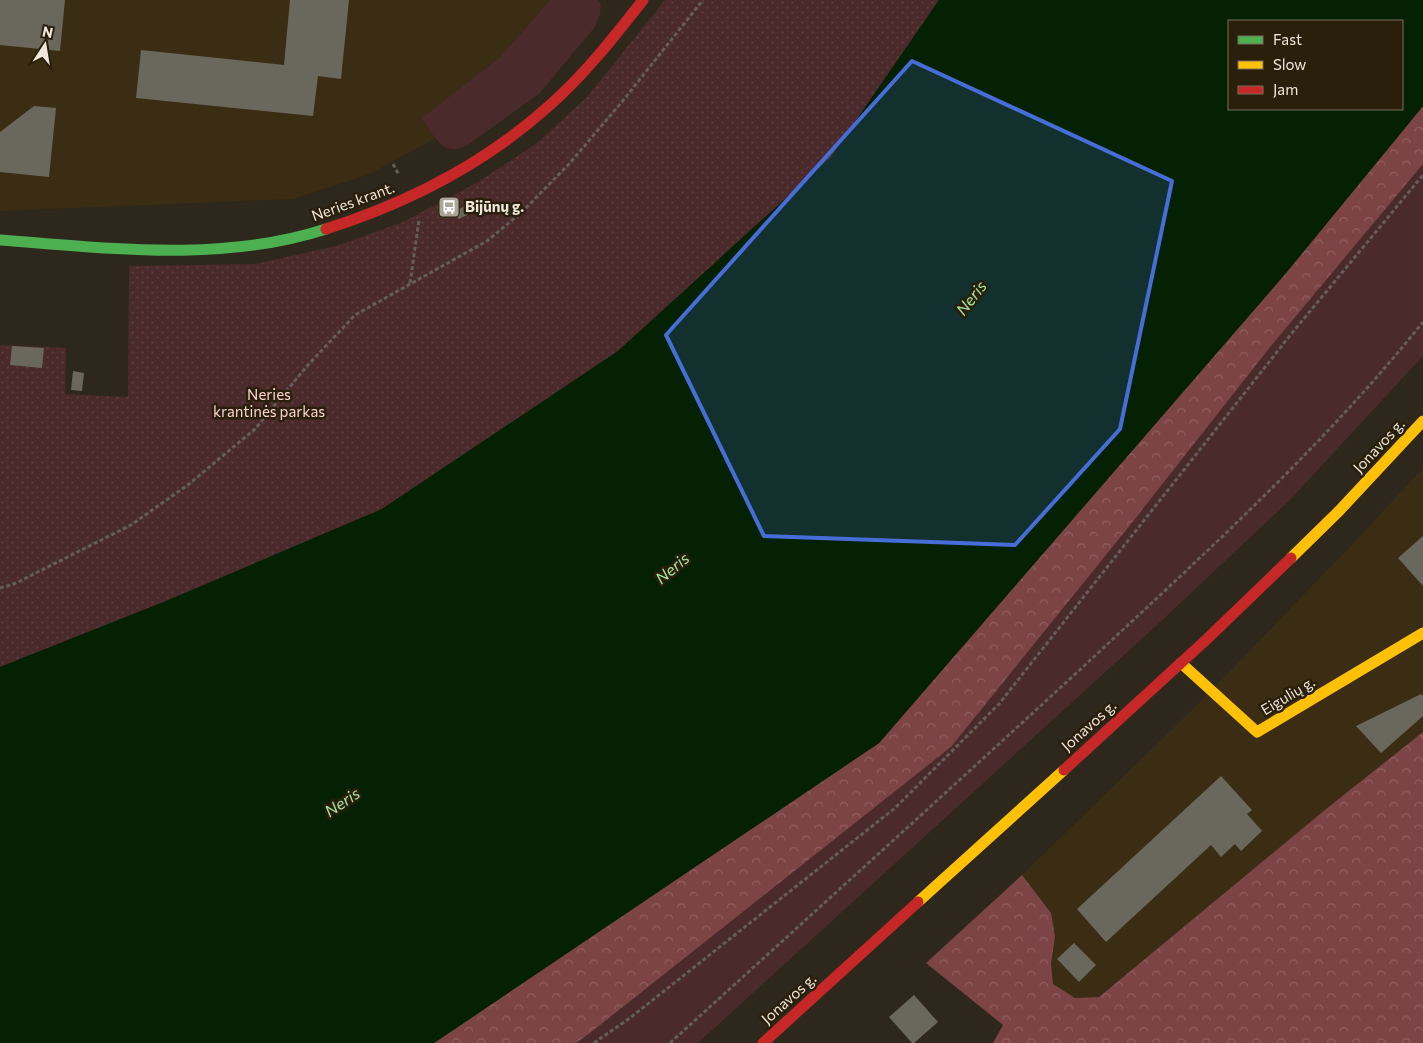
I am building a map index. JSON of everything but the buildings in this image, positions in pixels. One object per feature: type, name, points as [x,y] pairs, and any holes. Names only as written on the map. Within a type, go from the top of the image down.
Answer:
[{"type":"main road","name":"Neries krant.","points":[[0,240],[178,249],[231,248],[285,241],[371,214],[411,197],[454,175],[498,148],[550,106],[595,59],[642,0]]},
{"type":"main road","name":"Jonavos g.","points":[[763,1043],[1181,663],[1330,520],[1423,421]]},
{"type":"main road","name":"Eigulių g.","points":[[1181,663],[1257,732],[1423,633]]},
{"type":"path","points":[[0,588],[14,584],[130,525],[189,484],[255,429],[307,366],[355,315],[487,241],[522,212],[569,164],[622,102],[704,0]]},
{"type":"path","points":[[594,1043],[630,1018],[895,808],[999,704],[1292,333],[1423,175]]},
{"type":"path","points":[[410,284],[420,215]]},
{"type":"path","points":[[670,1043],[1228,533],[1389,365],[1423,322]]},
{"type":"highlighted area","points":[[912,61],[1172,181],[1120,429],[1015,545],[764,536],[666,335]]},
{"type":"shaded area","points":[[0,0],[550,0],[500,57],[423,118],[436,138],[370,174],[293,199],[0,211]]},
{"type":"shaded area","points":[[1423,468],[1423,732],[1326,809],[1099,997],[1075,998],[1053,984],[1051,964],[1055,936],[1051,913],[1022,875],[1205,697]]},
{"type":"green space","points":[[550,0],[597,0],[601,4],[600,14],[595,27],[539,94],[466,146],[450,149],[439,143],[422,118],[500,57]]},
{"type":"green space","name":"Neries krantinės parkas","points":[[665,0],[939,0],[830,158],[618,351],[382,509],[166,601],[0,667],[0,345],[66,348],[65,394],[128,397],[129,266],[255,264],[336,246],[403,222],[478,182],[537,143],[587,97]]},
{"type":"green space","points":[[1423,106],[1423,164],[1271,346],[1131,524],[951,747],[576,1043],[434,1043],[879,743],[1286,273]]},
{"type":"green space","points":[[1423,164],[1423,356],[1290,500],[1156,626],[698,1043],[576,1043],[951,747],[1131,524],[1271,346]]},
{"type":"green space","points":[[1423,732],[1423,1043],[993,1043],[1003,1025],[926,963],[1022,875],[1051,913],[1055,936],[1051,964],[1053,984],[1075,998],[1099,997],[1326,809]]},
{"type":"water","name":"Neris","points":[[939,0],[1423,0],[1423,106],[1286,273],[879,743],[434,1043],[0,1043],[0,667],[166,601],[382,509],[618,351],[830,158]]},
{"type":"traffic: fast","points":[[0,240],[122,249],[205,250],[286,240],[326,229]]},
{"type":"traffic: slow","points":[[1291,558],[1339,511],[1423,421]]},
{"type":"traffic: slow","points":[[1181,663],[1257,732],[1423,633]]},
{"type":"traffic: slow","points":[[918,902],[1064,770]]},
{"type":"traffic: jam","points":[[326,229],[357,219],[416,194],[473,163],[500,145],[550,105],[575,81],[643,0]]},
{"type":"traffic: jam","points":[[1064,770],[1207,639],[1291,558]]},
{"type":"traffic: jam","points":[[763,1043],[918,902]]},
{"type":"place","name":"Bijūnų g.","points":[[449,207]]}]
